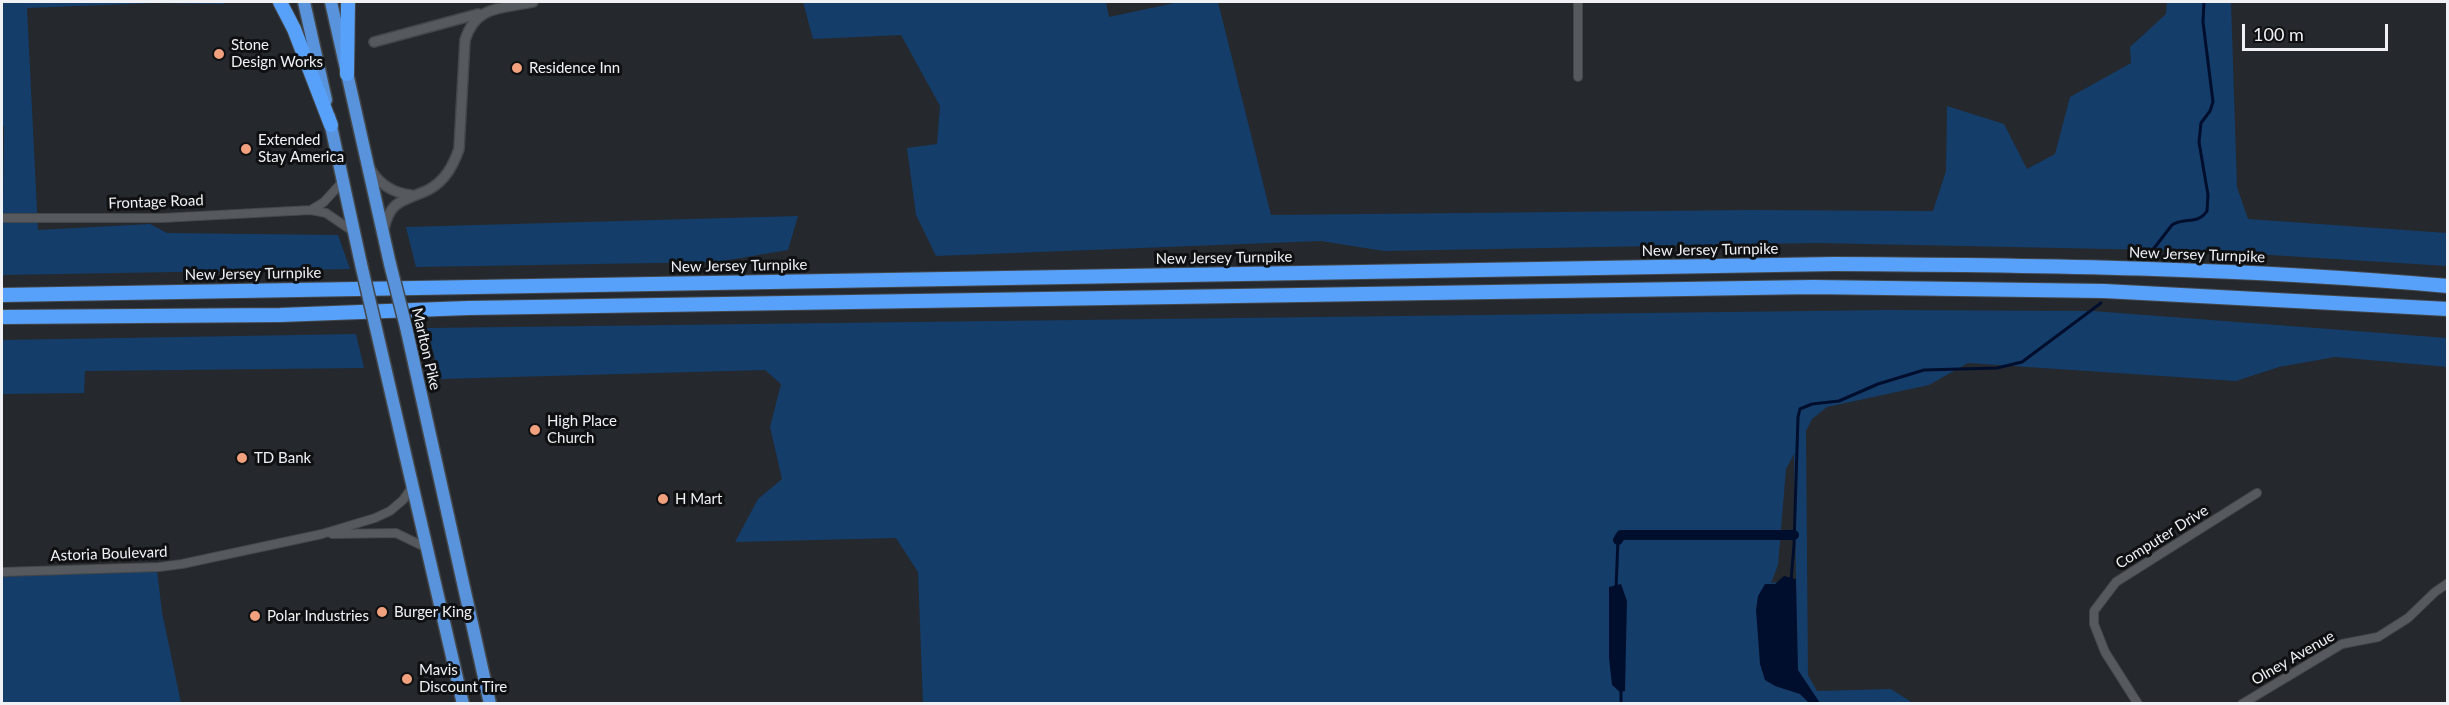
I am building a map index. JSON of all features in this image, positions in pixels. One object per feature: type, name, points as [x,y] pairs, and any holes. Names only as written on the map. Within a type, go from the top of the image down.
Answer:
[{"type":"highway","points":[[279,2],[294,29],[331,125]]},
{"type":"highway","points":[[304,2],[361,264],[463,704]]},
{"type":"highway","name":"Marlton Pike","points":[[331,2],[490,704]]},
{"type":"highway","points":[[347,74],[348,2]]},
{"type":"highway","name":"New Jersey Turnpike","points":[[2,295],[1833,264],[2026,265],[2208,270],[2448,286]]},
{"type":"highway","points":[[2,317],[280,315],[468,308],[1813,287],[2104,291],[2448,309]]},
{"type":"street","points":[[374,42],[532,2]]},
{"type":"street","points":[[1578,2],[1578,77]]},
{"type":"street","points":[[384,236],[385,222],[391,210],[401,200],[428,190],[440,182],[454,163],[459,148],[465,40],[470,26],[484,13]]},
{"type":"street","points":[[367,161],[374,176],[386,187],[413,195]]},
{"type":"street","points":[[311,210],[324,202],[343,181]]},
{"type":"street","name":"Frontage Road","points":[[2,218],[162,218],[311,210],[326,213],[354,232]]},
{"type":"street","name":"Astoria Boulevard","points":[[2,572],[159,567],[322,534],[375,518],[390,511],[403,500],[413,486]]},
{"type":"street","name":"Computer Drive","points":[[2138,704],[2105,652],[2094,624],[2094,611],[2116,582],[2257,493]]},
{"type":"street","name":"Astoria Boulevard","points":[[322,534],[396,533],[427,548]]},
{"type":"street","name":"Olney Avenue","points":[[2242,704],[2342,644],[2378,637],[2408,618],[2435,592],[2448,584]]},
{"type":"shaded area","points":[[2,2],[224,2],[224,4],[155,3],[27,8],[38,230],[150,224],[167,233],[338,235],[350,269],[2,275],[4,127],[2,124]]},
{"type":"shaded area","points":[[803,2],[1106,2],[1109,17],[1179,2],[1218,2],[1271,215],[1750,210],[1933,211],[1946,171],[1947,106],[2004,124],[2027,169],[2055,154],[2070,97],[2131,63],[2130,47],[2166,14],[2167,2],[2231,2],[2237,187],[2248,219],[2447,233],[2447,266],[2206,251],[1817,243],[1384,251],[1321,241],[936,256],[916,215],[907,148],[937,144],[940,106],[901,35],[813,39]]},
{"type":"shaded area","points":[[798,216],[788,250],[717,262],[416,267],[406,227]]},
{"type":"shaded area","points":[[1888,310],[2093,311],[2447,338],[2448,367],[2335,357],[2279,367],[2236,381],[1968,363],[1929,385],[1827,407],[1812,419],[1806,431],[1808,675],[1817,691],[1891,689],[1913,703],[923,704],[918,572],[896,538],[735,542],[758,499],[782,479],[770,427],[781,384],[765,370],[440,379],[427,328]],"holes":[[[1794,454],[1796,579],[1771,583],[1778,565],[1786,469]]]},
{"type":"shaded area","points":[[356,334],[364,368],[85,371],[84,393],[2,394],[2,340]]},
{"type":"shaded area","points":[[157,570],[162,612],[181,703],[2,703],[2,577]]},
{"type":"shaded area","points":[[1784,576],[1796,579],[1798,670],[1820,703],[1809,703],[1800,694],[1775,686],[1765,680],[1760,664],[1756,610],[1758,596],[1765,584],[1775,584]]},
{"type":"shaded area","points":[[1621,584],[1627,601],[1625,691],[1620,692],[1612,685],[1609,658],[1609,587]]},
{"type":"waterway","points":[[2148,256],[2172,225],[2199,218],[2207,211],[2208,195],[2199,142],[2201,123],[2210,111],[2213,102],[2203,22],[2204,2]]},
{"type":"waterway","points":[[1791,581],[1800,409],[1812,404],[1839,401],[1878,384],[1924,370],[1997,368],[2022,362],[2101,303]]},
{"type":"waterway","points":[[1618,540],[1621,535],[1794,535]]},
{"type":"waterway","points":[[1616,589],[1618,540]]},
{"type":"waterway","points":[[1621,688],[1621,704]]},
{"type":"place","name":"Stone Design Works","points":[[219,54]]},
{"type":"place","name":"Residence Inn","points":[[517,68]]},
{"type":"place","name":"Extended Stay America","points":[[246,149]]},
{"type":"place","name":"High Place Church","points":[[535,430]]},
{"type":"place","name":"TD Bank","points":[[242,458]]},
{"type":"place","name":"H Mart","points":[[663,499]]},
{"type":"place","name":"Burger King","points":[[382,612]]},
{"type":"place","name":"Polar Industries","points":[[255,616]]},
{"type":"place","name":"Mavis Discount Tire","points":[[407,679]]}]
